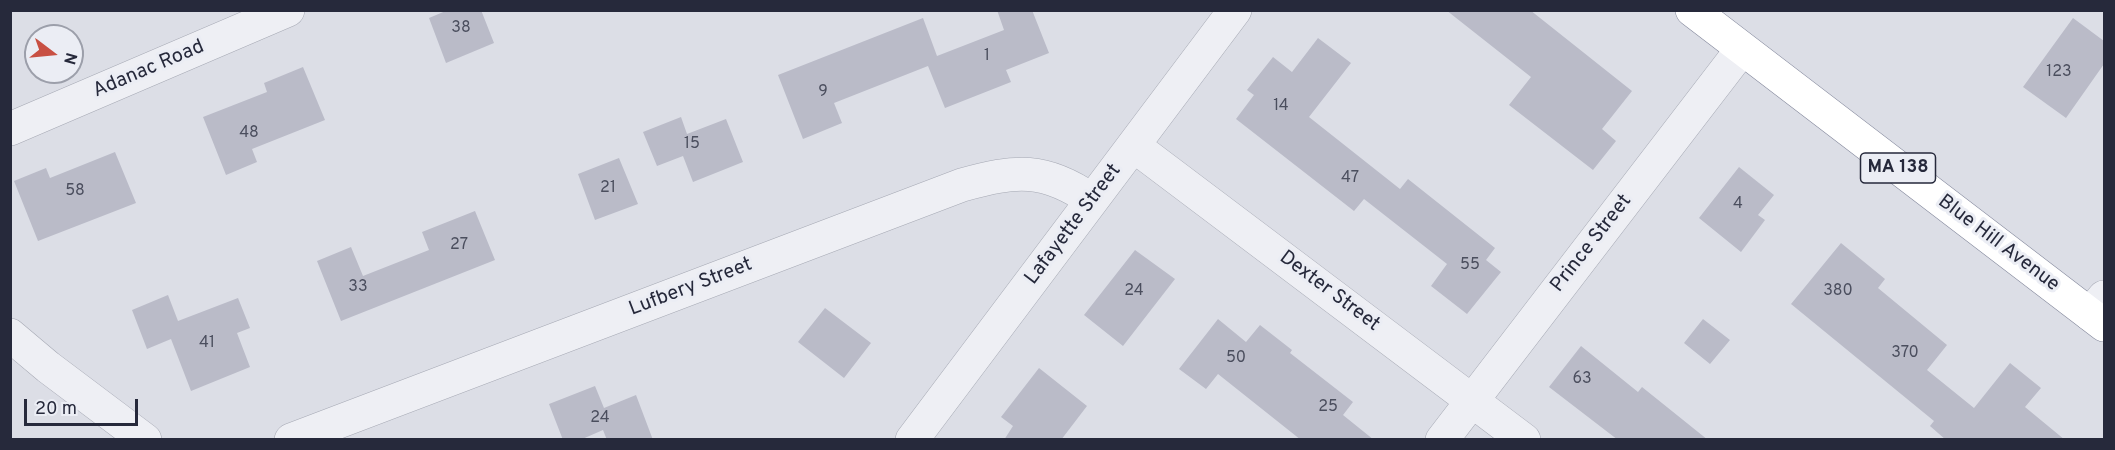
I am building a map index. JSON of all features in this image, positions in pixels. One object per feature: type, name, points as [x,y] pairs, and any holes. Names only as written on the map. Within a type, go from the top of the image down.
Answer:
[{"type":"highway","name":"Blue Hill Avenue","points":[[1692,10],[2100,312]]},
{"type":"street","name":"Adanac Road","points":[[10,129],[288,10]]},
{"type":"street","name":"Lafayette Street","points":[[912,440],[1235,10]]},
{"type":"street","name":"Prince Street","points":[[1442,440],[1742,49]]},
{"type":"street","name":"Dexter Street","points":[[1134,146],[1524,440]]},
{"type":"street","name":"Lufbery Street","points":[[291,440],[341,419],[974,182],[1009,174],[1029,174],[1064,183],[1092,200]]},
{"type":"street","points":[[10,335],[48,367],[146,440]]},
{"type":"building","points":[[448,10],[481,10],[494,43],[446,63],[429,18]]},
{"type":"building","points":[[997,10],[1032,10],[1049,53],[1006,70],[1011,82],[945,108],[928,66],[834,103],[842,123],[803,139],[778,75],[923,18],[937,56],[1004,30]]},
{"type":"building","points":[[1446,10],[1530,10],[1632,91],[1602,129],[1616,141],[1593,170],[1509,105],[1531,77]]},
{"type":"building","points":[[2073,18],[2104,41],[2104,64],[2066,118],[2023,87]]},
{"type":"building","points":[[1318,38],[1351,63],[1309,117],[1400,189],[1408,179],[1495,248],[1486,260],[1501,272],[1467,314],[1431,286],[1447,264],[1364,199],[1354,211],[1236,119],[1254,95],[1247,90],[1273,57],[1292,72]]},
{"type":"building","points":[[303,67],[325,120],[252,149],[257,162],[226,175],[203,117],[267,92],[264,83]]},
{"type":"building","points":[[681,117],[687,134],[726,119],[743,162],[693,182],[683,156],[657,166],[643,132]]},
{"type":"building","points":[[115,152],[136,203],[38,241],[14,181],[46,168],[50,178]]},
{"type":"building","points":[[619,158],[638,204],[595,220],[578,174]]},
{"type":"building","points":[[1739,167],[1774,195],[1758,215],[1765,220],[1741,252],[1699,218]]},
{"type":"building","points":[[475,211],[495,260],[341,321],[317,261],[351,247],[363,276],[429,250],[422,232]]},
{"type":"building","points":[[1841,243],[1885,279],[1878,288],[1947,345],[1927,370],[1974,408],[2010,363],[2041,388],[2025,407],[2065,440],[1946,440],[1930,426],[1934,421],[1791,304]]},
{"type":"building","points":[[1135,250],[1175,279],[1123,346],[1084,315]]},
{"type":"building","points":[[168,295],[178,321],[238,298],[250,328],[237,333],[250,367],[191,391],[171,339],[147,349],[132,310]]},
{"type":"building","points":[[825,308],[871,343],[844,378],[798,342]]},
{"type":"building","points":[[1218,319],[1246,342],[1260,325],[1292,350],[1290,353],[1353,402],[1343,415],[1374,440],[1301,440],[1218,374],[1206,389],[1179,369]]},
{"type":"building","points":[[1703,319],[1730,340],[1710,364],[1684,343]]},
{"type":"building","points":[[1581,346],[1638,392],[1642,387],[1708,440],[1618,440],[1549,387]]},
{"type":"building","points":[[1039,368],[1087,406],[1061,440],[1004,440],[1013,426],[1001,417]]},
{"type":"building","points":[[595,386],[604,408],[636,395],[653,440],[607,440],[603,430],[580,440],[563,440],[549,404]]}]
